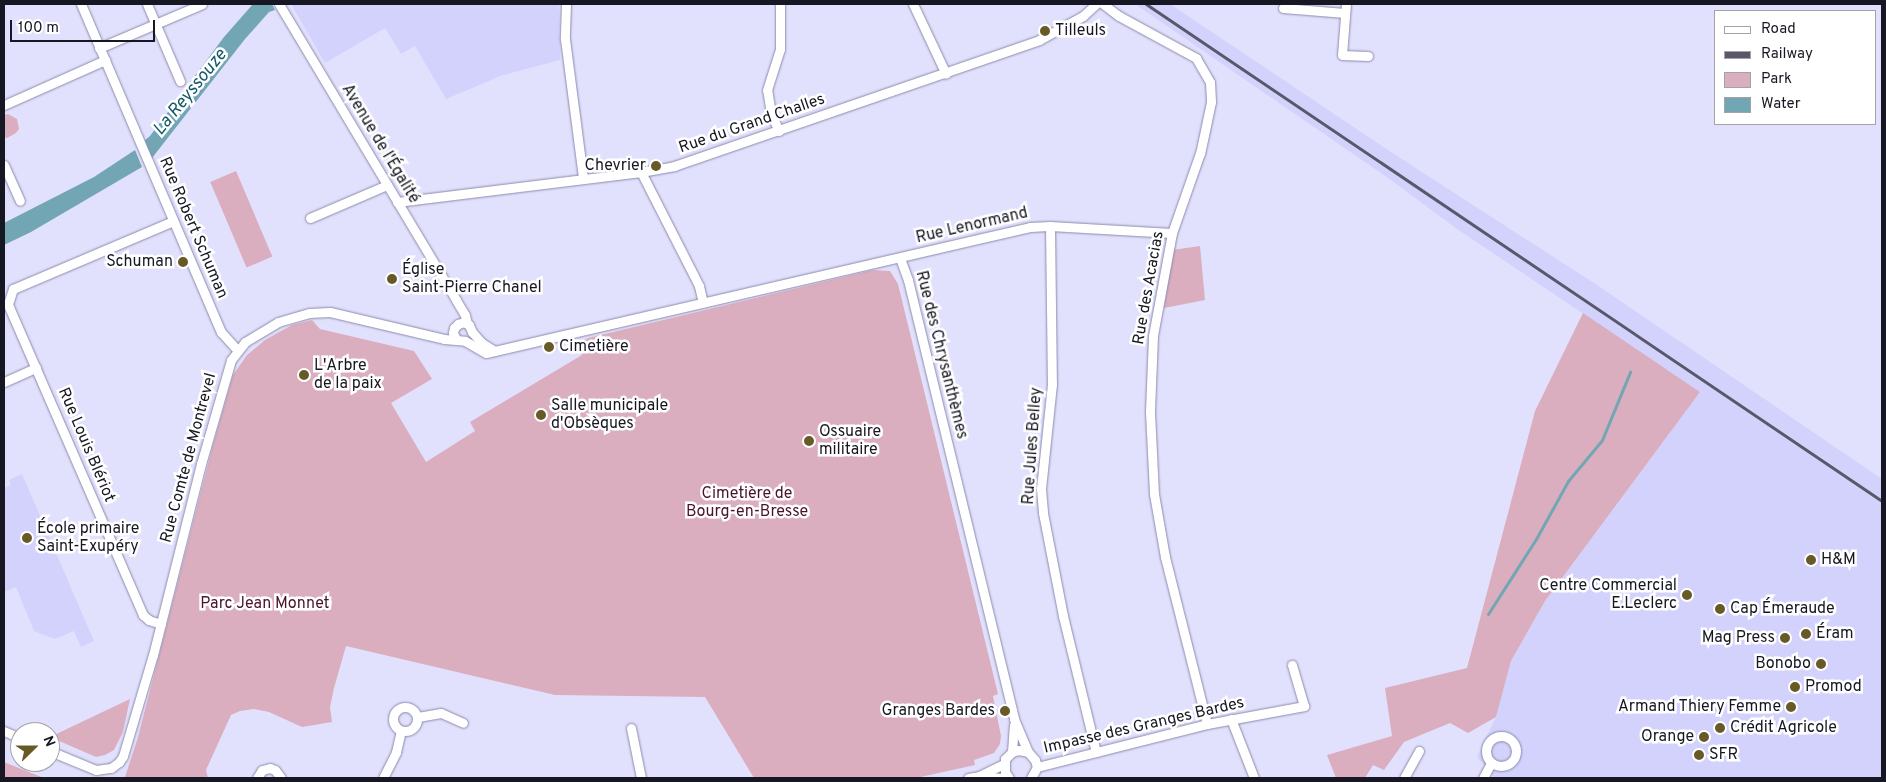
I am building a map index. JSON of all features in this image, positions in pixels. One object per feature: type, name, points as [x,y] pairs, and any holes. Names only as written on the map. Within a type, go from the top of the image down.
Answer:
[{"type":"street","name":"Rue Robert Schuman","points":[[81,4],[221,332],[237,350]]},
{"type":"street","points":[[147,4],[180,81]]},
{"type":"street","points":[[99,48],[202,4]]},
{"type":"street","points":[[566,4],[565,39],[584,178]]},
{"type":"street","points":[[779,131],[771,114],[767,90],[780,49],[780,4]]},
{"type":"street","points":[[913,4],[946,74]]},
{"type":"street","name":"Rue du Grand Challes","points":[[398,202],[641,172],[674,166],[946,74],[1038,40],[1083,16],[1096,4]]},
{"type":"street","name":"Rue des Acacias","points":[[1103,4],[1119,16],[1196,58],[1210,82],[1211,102],[1200,153],[1172,233],[1153,336],[1150,412],[1154,494],[1165,557],[1207,724]]},
{"type":"street","points":[[1346,4],[1342,55],[1368,56]]},
{"type":"street","name":"Avenue de l'Égalité","points":[[280,6],[456,300],[460,331]]},
{"type":"street","points":[[1283,8],[1345,14]]},
{"type":"street","points":[[4,104],[105,60]]},
{"type":"street","points":[[4,165],[20,202]]},
{"type":"street","points":[[641,172],[699,286],[703,302]]},
{"type":"street","points":[[310,218],[387,185]]},
{"type":"street","name":"Rue Louis Blériot","points":[[160,624],[149,620],[143,615],[8,304],[9,296],[13,290],[173,220]]},
{"type":"street","name":"Rue Lenormand","points":[[900,258],[1026,228],[1050,226],[1172,233]]},
{"type":"street","name":"Rue Jules Belley","points":[[1050,226],[1052,384],[1041,489],[1042,514],[1063,616],[1096,752]]},
{"type":"street","name":"Rue des Chrysanthèmes","points":[[460,331],[481,352],[495,351],[900,258],[908,280],[1014,719],[1028,752],[1035,760],[1037,767]]},
{"type":"street","name":"Rue Comte de Montrevel","points":[[60,755],[96,770],[111,768],[123,756],[131,734],[224,378],[237,350],[260,332],[278,322],[309,313],[330,312],[352,316],[444,339],[460,331]]},
{"type":"street","points":[[460,331],[472,332],[482,343],[495,351]]},
{"type":"street","points":[[4,382],[36,368]]},
{"type":"street","name":"Impasse des Granges Bardes","points":[[1037,767],[1207,724],[1304,706],[1292,665]]},
{"type":"street","points":[[410,707],[418,717],[413,729],[401,731],[397,729],[392,720],[398,709],[410,707]]},
{"type":"street","points":[[418,717],[441,712],[463,723]]},
{"type":"street","name":"Rue des Chrysanthèmes","points":[[1012,752],[1014,719]]},
{"type":"street","points":[[1231,720],[1254,778]]},
{"type":"street","points":[[631,728],[641,778]]},
{"type":"street","points":[[383,778],[396,752],[401,731]]},
{"type":"street","points":[[979,776],[1004,764],[1012,752],[1018,750],[1028,752]]},
{"type":"street","points":[[1404,778],[1419,752]]},
{"type":"street","points":[[1483,778],[1491,763]]},
{"type":"street","points":[[1004,764],[1005,772],[1009,778]]},
{"type":"street","points":[[1032,778],[1037,767]]},
{"type":"street","points":[[257,778],[262,770],[270,768],[275,770],[281,778]]},
{"type":"street","points":[[968,778],[979,776],[1004,778]]},
{"type":"shaded area","points":[[291,4],[559,4],[560,60],[503,75],[446,99],[415,46],[401,54],[385,28],[325,63]]},
{"type":"shaded area","name":"Cap Émeraude","points":[[1135,4],[1170,4],[1394,154],[1594,283],[1882,479],[1882,778],[1494,777],[1477,757],[1496,717],[1511,661],[1545,601],[1700,392],[1457,229],[1391,180]]},
{"type":"shaded area","name":"École primaire Saint-Exupéry","points":[[22,474],[94,641],[81,647],[74,631],[55,639],[34,631],[16,587],[4,592],[4,488],[11,485],[9,480]]},
{"type":"green space","points":[[8,114],[17,119],[19,129],[7,138],[4,137],[4,115]]},
{"type":"green space","points":[[236,171],[272,257],[247,268],[210,182]]},
{"type":"green space","points":[[1200,246],[1205,300],[1164,308],[1172,250]]},
{"type":"green space","name":"Cimetière de Bourg-en-Bresse","points":[[873,270],[890,271],[898,284],[998,694],[993,696],[1001,736],[1000,744],[994,753],[974,760],[975,765],[916,778],[754,778],[705,697],[555,695],[346,646],[330,707],[332,722],[302,727],[269,712],[254,709],[240,711],[231,715],[206,770],[208,778],[125,777],[138,737],[213,445],[233,375],[247,355],[265,340],[292,325],[312,320],[320,329],[414,351],[432,379],[391,403],[426,462],[475,431],[470,422],[582,355],[577,344],[588,338]]},
{"type":"green space","points":[[1583,313],[1700,392],[1545,601],[1511,661],[1496,717],[1468,733],[1450,723],[1404,742],[1384,770],[1373,765],[1365,778],[1336,778],[1327,755],[1392,736],[1385,688],[1467,668],[1535,411]]},
{"type":"green space","points":[[130,699],[123,732],[114,750],[105,755],[96,757],[60,741],[60,732]]},
{"type":"green space","points":[[4,762],[10,764],[10,772],[29,772],[44,778],[4,778]]},
{"type":"water","name":"La Reyssouze","points":[[253,4],[272,4],[275,10],[269,12],[245,39],[152,158],[144,141],[150,136],[224,37]]},
{"type":"water","points":[[135,150],[142,167],[31,232],[4,245],[4,223],[94,177]]},
{"type":"waterway","points":[[1488,614],[1536,539],[1568,481],[1602,440],[1630,372]]},
{"type":"railway","points":[[1146,4],[1882,501]]},
{"type":"place","name":"Tilleuls","points":[[1045,31]]},
{"type":"place","name":"Chevrier","points":[[656,166]]},
{"type":"place","name":"Schuman","points":[[183,262]]},
{"type":"place","name":"Église Saint-Pierre Chanel","points":[[392,279]]},
{"type":"place","name":"Cimetière","points":[[549,347]]},
{"type":"place","name":"L'Arbre de la paix","points":[[304,375]]},
{"type":"place","name":"Salle municipale d'Obsèques","points":[[541,415]]},
{"type":"place","name":"Ossuaire militaire","points":[[809,441]]},
{"type":"place","name":"École primaire Saint-Exupéry","points":[[27,538]]},
{"type":"place","name":"H&M","points":[[1811,560]]},
{"type":"place","name":"Centre Commercial E.Leclerc","points":[[1687,595]]},
{"type":"place","name":"Cap Émeraude","points":[[1720,609]]},
{"type":"place","name":"Éram","points":[[1806,634]]},
{"type":"place","name":"Mag Press","points":[[1785,638]]},
{"type":"place","name":"Bonobo","points":[[1821,664]]},
{"type":"place","name":"Promod","points":[[1795,687]]},
{"type":"place","name":"Armand Thiery Femme","points":[[1791,707]]},
{"type":"place","name":"Granges Bardes","points":[[1005,711]]},
{"type":"place","name":"Crédit Agricole","points":[[1720,728]]},
{"type":"place","name":"Orange","points":[[1704,737]]},
{"type":"place","name":"SFR","points":[[1699,755]]},
{"type":"park label","name":"Parc Jean Monnet","points":[[265,604]]}]
